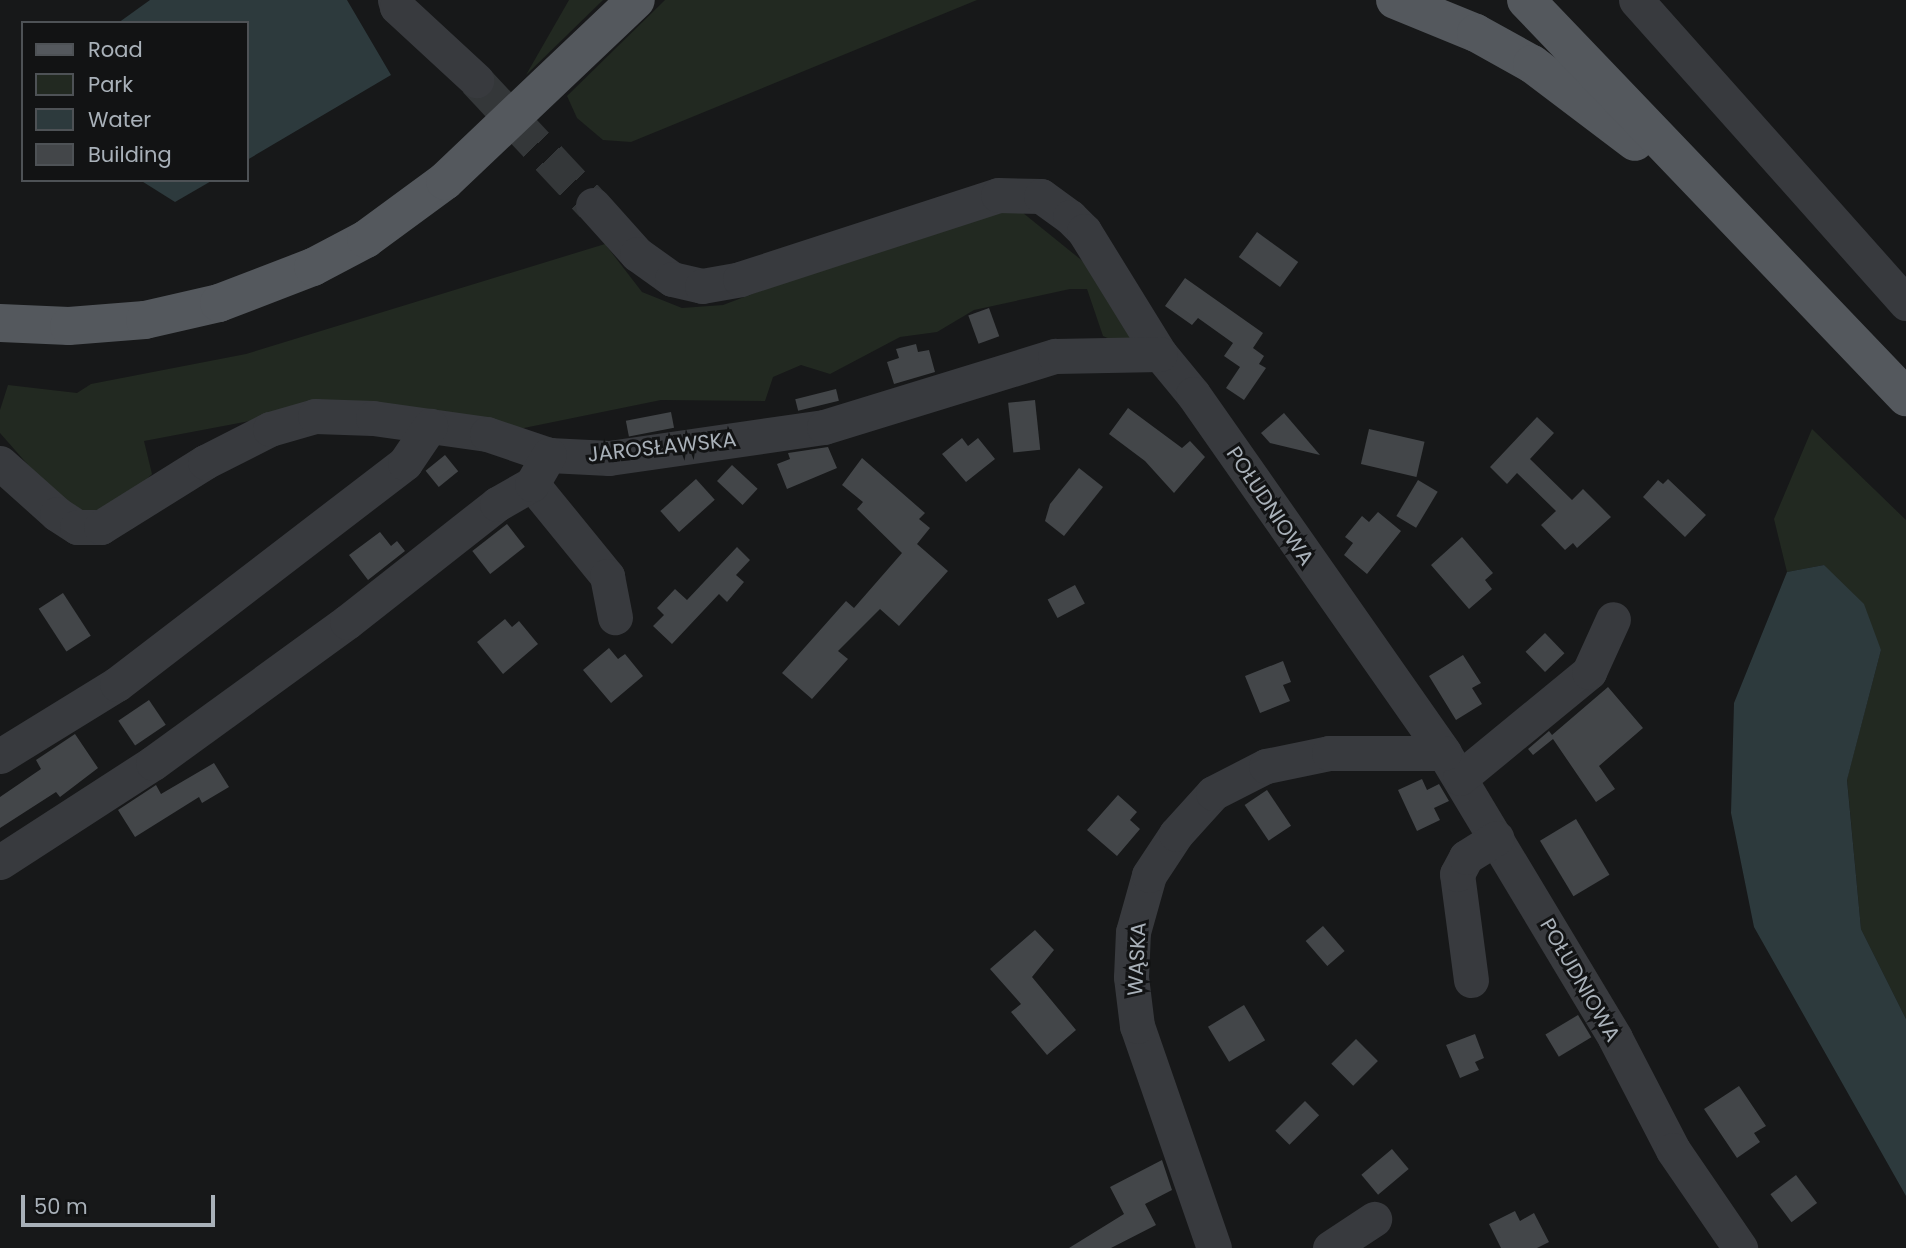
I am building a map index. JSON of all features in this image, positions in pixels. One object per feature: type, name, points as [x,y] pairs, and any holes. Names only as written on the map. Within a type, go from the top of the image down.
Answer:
[{"type":"main road","points":[[0,323],[69,326],[145,320],[219,303],[313,267],[366,239],[445,181],[636,0]]},
{"type":"main road","points":[[1395,0],[1476,33],[1532,64],[1741,225]]},
{"type":"main road","points":[[1526,0],[1906,397]]},
{"type":"street","points":[[396,0],[397,6],[476,80]]},
{"type":"street","points":[[1636,0],[1906,303]]},
{"type":"street","name":"POŁUDNIOWA","points":[[593,205],[637,254],[672,279],[702,286],[740,279],[998,195],[1041,196],[1084,231],[1160,354],[1193,394],[1452,766],[1615,1038],[1673,1150],[1740,1248]]},
{"type":"street","name":"JAROSŁAWSKA","points":[[0,463],[57,514],[77,527],[101,527],[205,462],[270,429],[315,415],[487,434],[540,469],[824,427],[1055,356],[1160,354]]},
{"type":"street","points":[[0,756],[117,684],[405,463],[430,426]]},
{"type":"street","points":[[0,862],[153,763],[346,622],[540,469],[607,576],[615,617]]},
{"type":"street","points":[[1452,766],[1589,672],[1613,619]]},
{"type":"street","name":"WĄSKA","points":[[1214,1248],[1136,1026],[1131,978],[1133,932],[1149,875],[1177,834],[1213,793],[1266,766],[1329,753],[1452,766]]},
{"type":"street","points":[[1471,980],[1457,874],[1466,857],[1496,838]]},
{"type":"street","points":[[1330,1248],[1374,1219]]},
{"type":"green space","points":[[569,0],[603,0],[526,75]]},
{"type":"green space","points":[[665,0],[977,0],[631,142],[603,140],[577,118],[567,96]]},
{"type":"green space","points":[[1012,204],[1085,263],[1135,338],[1119,343],[1103,336],[1087,289],[1070,289],[974,310],[937,332],[900,337],[830,374],[801,365],[773,377],[765,401],[661,400],[514,430],[255,420],[144,441],[152,474],[121,504],[73,516],[0,433],[0,410],[8,385],[77,393],[91,384],[246,354],[605,244],[642,292],[682,308],[723,305],[952,218]]},
{"type":"green space","points":[[1812,429],[1906,520],[1906,1019],[1861,929],[1847,779],[1881,650],[1824,565],[1787,572],[1774,519]]},
{"type":"water","points":[[150,0],[347,0],[391,75],[248,159],[248,21],[121,21]]},
{"type":"water","points":[[143,182],[210,182],[175,202]]},
{"type":"water","points":[[1824,565],[1864,604],[1881,650],[1847,780],[1861,929],[1906,1019],[1906,1196],[1754,927],[1731,813],[1734,703],[1787,572]]},
{"type":"building","points":[[1257,232],[1298,262],[1280,287],[1239,257]]},
{"type":"building","points":[[1185,278],[1263,333],[1253,348],[1264,356],[1259,364],[1266,368],[1244,400],[1226,388],[1240,367],[1224,356],[1233,343],[1198,318],[1192,325],[1165,306]]},
{"type":"building","points":[[989,308],[999,336],[979,344],[968,316]]},
{"type":"building","points":[[916,344],[918,352],[929,350],[935,372],[894,384],[887,362],[899,358],[896,349]]},
{"type":"building","points":[[836,389],[839,401],[798,411],[795,399]]},
{"type":"building","points":[[1035,400],[1040,450],[1013,453],[1008,403]]},
{"type":"building","points":[[1128,408],[1182,448],[1190,441],[1205,457],[1174,493],[1145,461],[1109,434]]},
{"type":"building","points":[[671,412],[674,428],[629,436],[626,421]]},
{"type":"building","points":[[1284,413],[1320,455],[1270,443],[1261,433]]},
{"type":"building","points":[[1537,417],[1554,433],[1530,459],[1572,500],[1583,489],[1611,517],[1577,548],[1573,543],[1565,550],[1541,525],[1556,511],[1517,473],[1507,484],[1490,467]]},
{"type":"building","points":[[1369,429],[1425,442],[1416,477],[1361,464]]},
{"type":"building","points":[[962,438],[968,446],[978,438],[995,459],[966,482],[942,454]]},
{"type":"building","points":[[828,447],[837,468],[787,489],[777,464],[790,459],[788,453]]},
{"type":"building","points":[[445,455],[458,471],[439,487],[426,471]]},
{"type":"building","points":[[862,458],[925,513],[919,519],[930,528],[917,544],[948,571],[899,626],[880,609],[838,651],[848,659],[812,699],[782,673],[846,601],[854,608],[902,553],[857,509],[863,502],[842,485]]},
{"type":"building","points":[[732,465],[758,489],[743,505],[717,481]]},
{"type":"building","points":[[1079,468],[1103,487],[1064,536],[1045,521],[1050,504]]},
{"type":"building","points":[[696,479],[715,500],[679,532],[660,511]]},
{"type":"building","points":[[1668,479],[1706,515],[1685,537],[1643,497],[1658,480],[1663,484]]},
{"type":"building","points":[[1418,480],[1438,492],[1416,528],[1396,516]]},
{"type":"building","points":[[1378,512],[1401,531],[1367,574],[1344,555],[1353,543],[1345,537],[1362,516],[1369,522]]},
{"type":"building","points":[[507,524],[525,547],[490,574],[472,551]]},
{"type":"building","points":[[380,532],[391,546],[397,541],[405,551],[368,580],[349,555]]},
{"type":"building","points":[[1462,537],[1493,573],[1485,580],[1492,589],[1469,609],[1431,565]]},
{"type":"building","points":[[737,547],[750,560],[736,575],[744,582],[727,602],[719,594],[672,644],[653,626],[664,615],[657,608],[675,589],[687,600]]},
{"type":"building","points":[[1075,585],[1085,604],[1057,618],[1048,600]]},
{"type":"building","points":[[63,593],[91,636],[66,652],[39,609]]},
{"type":"building","points":[[505,619],[512,627],[519,621],[538,644],[503,674],[477,642]]},
{"type":"building","points":[[1545,633],[1564,653],[1545,672],[1526,652]]},
{"type":"building","points":[[609,648],[618,659],[625,654],[643,676],[611,703],[583,670]]},
{"type":"building","points":[[1463,655],[1481,683],[1472,688],[1482,704],[1456,720],[1429,676]]},
{"type":"building","points":[[1283,661],[1291,682],[1283,685],[1290,701],[1260,713],[1245,676]]},
{"type":"building","points":[[1608,687],[1643,728],[1599,766],[1615,789],[1596,802],[1553,739],[1533,755],[1528,749],[1549,731],[1552,735]]},
{"type":"building","points":[[149,700],[166,725],[135,746],[118,721]]},
{"type":"building","points":[[75,734],[98,768],[60,797],[56,792],[0,828],[0,797],[41,769],[36,760]]},
{"type":"building","points":[[214,763],[229,787],[202,803],[199,797],[135,837],[118,810],[156,785],[161,794]]},
{"type":"building","points":[[1422,779],[1427,790],[1439,784],[1449,801],[1434,808],[1440,820],[1417,831],[1398,790]]},
{"type":"building","points":[[1267,790],[1291,826],[1269,841],[1245,805]]},
{"type":"building","points":[[1118,795],[1137,812],[1130,820],[1140,829],[1117,856],[1087,830]]},
{"type":"building","points":[[1576,819],[1609,875],[1573,896],[1540,841]]},
{"type":"building","points":[[1323,926],[1345,951],[1327,966],[1306,941]]},
{"type":"building","points":[[1035,930],[1054,950],[1032,977],[1076,1030],[1047,1055],[1011,1012],[1021,1004],[990,969]]},
{"type":"building","points":[[1244,1005],[1265,1040],[1229,1062],[1208,1027]]},
{"type":"building","points":[[1578,1015],[1591,1037],[1559,1057],[1545,1035]]},
{"type":"building","points":[[1475,1034],[1484,1058],[1475,1062],[1479,1070],[1460,1078],[1446,1045]]},
{"type":"building","points":[[1356,1039],[1378,1061],[1353,1086],[1331,1064]]},
{"type":"building","points":[[1739,1086],[1766,1126],[1754,1133],[1760,1142],[1737,1158],[1704,1109]]},
{"type":"building","points":[[1305,1101],[1319,1115],[1289,1145],[1275,1131]]},
{"type":"building","points":[[1392,1149],[1409,1169],[1378,1195],[1361,1175]]},
{"type":"building","points":[[1162,1160],[1172,1190],[1145,1204],[1156,1225],[1111,1248],[1069,1248],[1124,1214],[1110,1187]]},
{"type":"building","points":[[1796,1175],[1817,1203],[1792,1222],[1770,1194]]},
{"type":"building","points":[[1515,1211],[1520,1221],[1534,1213],[1549,1242],[1537,1248],[1501,1248],[1489,1224]]},
{"type":"tunnel","points":[[476,80],[593,205]]}]
